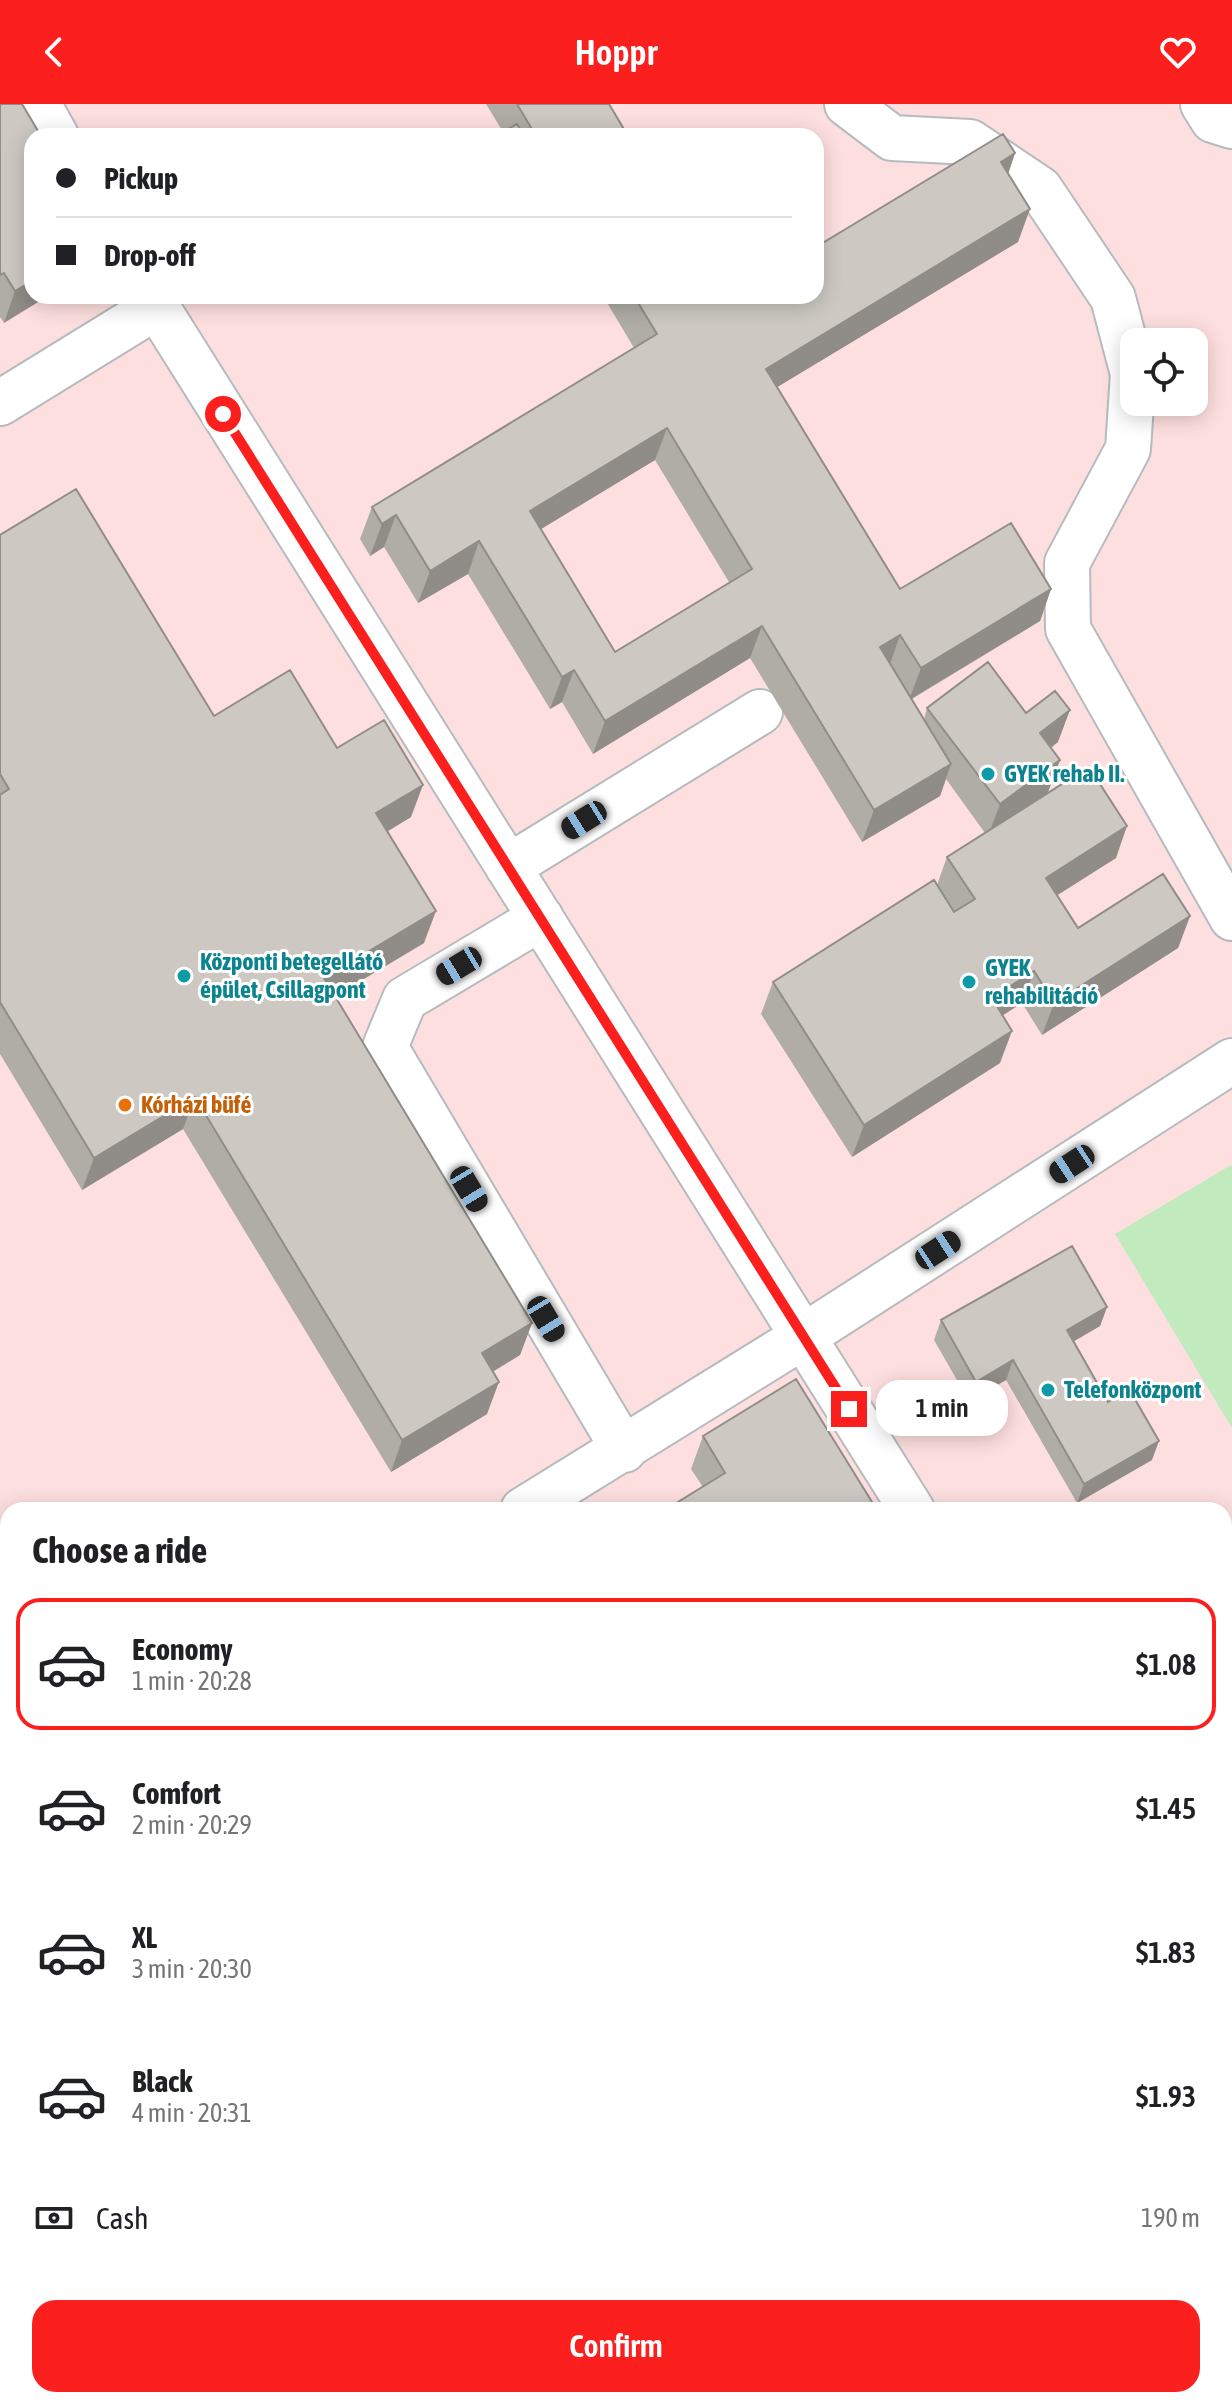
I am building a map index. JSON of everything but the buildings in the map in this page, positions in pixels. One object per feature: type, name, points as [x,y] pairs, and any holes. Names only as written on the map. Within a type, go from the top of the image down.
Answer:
[{"type":"lane","points":[[38,104],[52,128]]},
{"type":"lane","points":[[847,104],[892,138],[970,142],[1040,189],[1113,298],[1133,374],[1128,449],[1067,563],[1068,629],[1232,918]]},
{"type":"lane","points":[[1203,104],[1213,120],[1232,126]]},
{"type":"lane","points":[[0,403],[150,304]]},
{"type":"lane","points":[[154,304],[907,1502]]},
{"type":"lane","points":[[508,867],[760,712]]},
{"type":"lane","points":[[541,918],[405,999],[385,1047],[624,1450]]},
{"type":"lane","points":[[536,1502],[804,1336],[1232,1061]]},
{"type":"shaded area","points":[[0,104],[1232,104],[1232,1502],[0,1502]]},
{"type":"green space","points":[[1232,1167],[1232,1428],[1115,1234]]},
{"type":"place","name":"GYEK rehab II.","points":[[988,774]]},
{"type":"place","name":"Központi betegellátó épület, Csillagpont","points":[[184,976]]},
{"type":"place","name":"GYEK rehabilitáció","points":[[969,982]]},
{"type":"place","name":"Kórházi büfé","points":[[125,1105]]},
{"type":"place","name":"Telefonközpont","points":[[1048,1390]]},
{"type":"route","points":[[223,414],[849,1409]]}]
